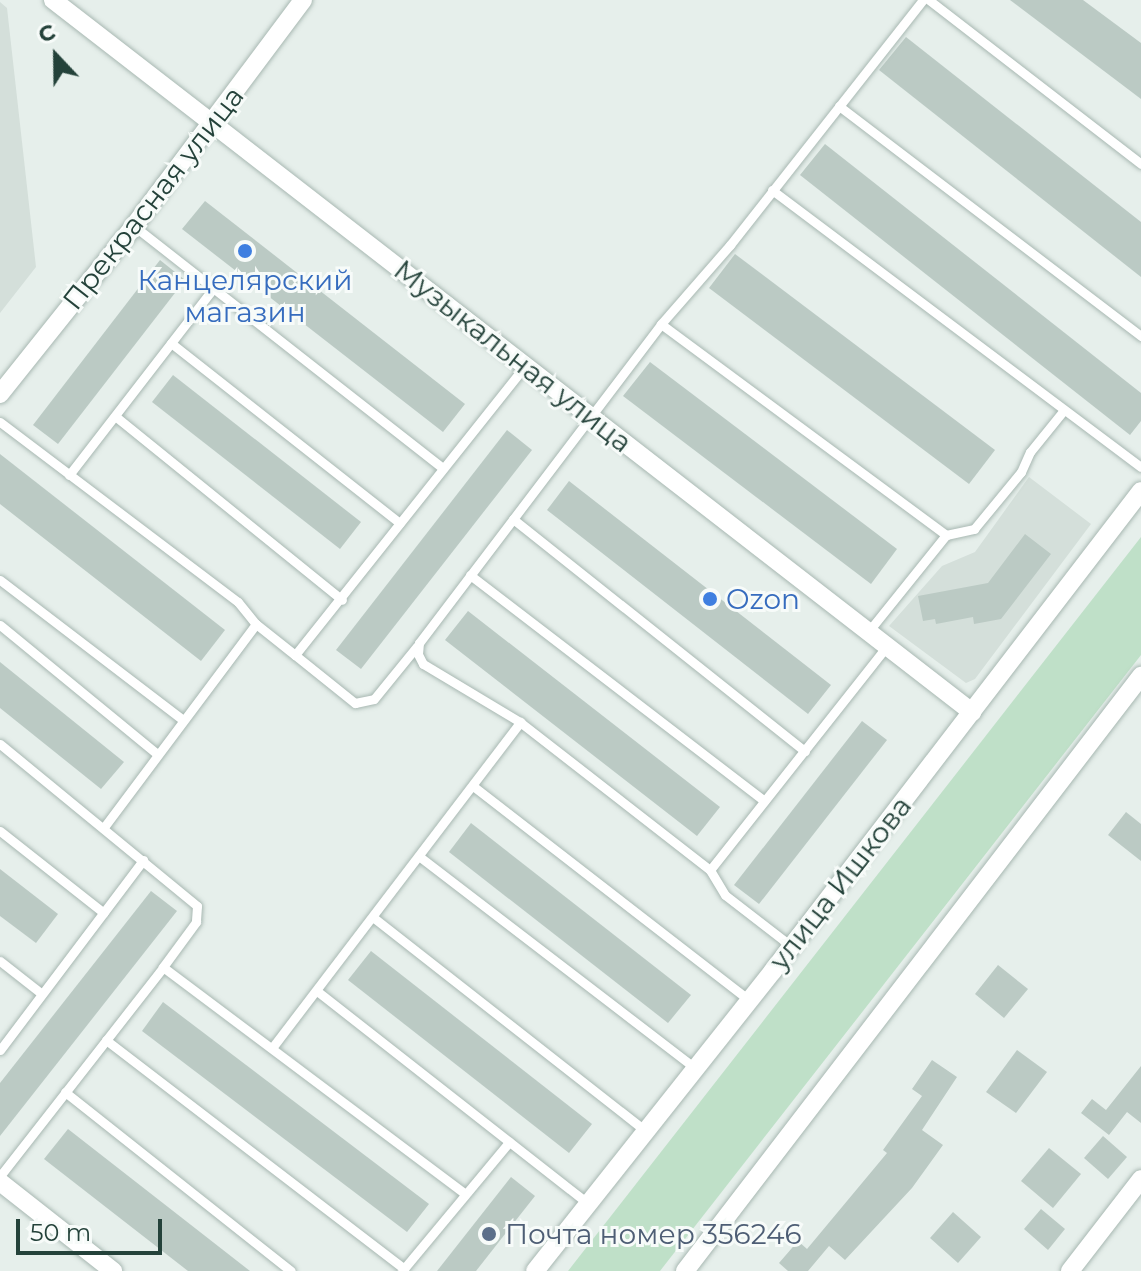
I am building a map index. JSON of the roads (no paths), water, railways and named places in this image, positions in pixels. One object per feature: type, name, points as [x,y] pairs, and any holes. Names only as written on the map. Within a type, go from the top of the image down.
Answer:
[{"type":"street","name":"Музыкальная улица","points":[[53,0],[972,712]]},
{"type":"street","name":"Прекрасная улица","points":[[0,394],[134,226],[303,0]]},
{"type":"street","name":"улица Ишкова","points":[[535,1271],[647,1132],[1141,491]]},
{"type":"street","points":[[685,1271],[1141,676]]},
{"type":"street","points":[[1070,1271],[1141,1179]]},
{"type":"street","points":[[0,1182],[113,1271]]},
{"type":"lane","points":[[0,422],[238,602],[256,624],[355,703],[374,699],[661,324],[923,0]]},
{"type":"lane","points":[[929,0],[1141,164]]},
{"type":"lane","points":[[839,106],[1141,336]]},
{"type":"lane","points":[[772,190],[1141,467]]},
{"type":"lane","points":[[134,226],[443,468]]},
{"type":"lane","points":[[69,475],[213,289]]},
{"type":"lane","points":[[661,324],[946,535]]},
{"type":"lane","points":[[171,343],[400,523]]},
{"type":"lane","points":[[295,655],[342,600],[526,365]]},
{"type":"lane","points":[[868,632],[946,535],[974,529],[1021,472],[1030,452],[1064,410]]},
{"type":"lane","points":[[115,416],[342,600]]},
{"type":"lane","points":[[513,519],[805,751]]},
{"type":"lane","points":[[470,575],[764,801]]},
{"type":"lane","points":[[0,580],[182,719]]},
{"type":"lane","points":[[104,827],[256,624]]},
{"type":"lane","points":[[0,625],[157,754]]},
{"type":"lane","points":[[419,643],[418,654],[423,664],[520,722],[710,870],[725,895],[791,946]]},
{"type":"lane","points":[[710,870],[886,647]]},
{"type":"lane","points":[[272,1048],[374,918],[520,722]]},
{"type":"lane","points":[[0,744],[197,906],[196,922],[0,1176]]},
{"type":"lane","points":[[473,786],[749,1000]]},
{"type":"lane","points":[[0,831],[104,913]]},
{"type":"lane","points":[[420,857],[695,1068]]},
{"type":"lane","points":[[1,1048],[143,860]]},
{"type":"lane","points":[[374,918],[647,1132]]},
{"type":"lane","points":[[0,961],[42,994]]},
{"type":"lane","points":[[163,967],[465,1194]]},
{"type":"lane","points":[[317,991],[589,1204]]},
{"type":"lane","points":[[106,1040],[403,1270],[509,1142]]},
{"type":"lane","points":[[65,1092],[291,1271]]},
{"type":"place","name":"Канцелярский магазин","points":[[245,251]]},
{"type":"place","name":"Ozon","points":[[710,599]]},
{"type":"place","name":"Почта номер 356246","points":[[489,1234]]}]
